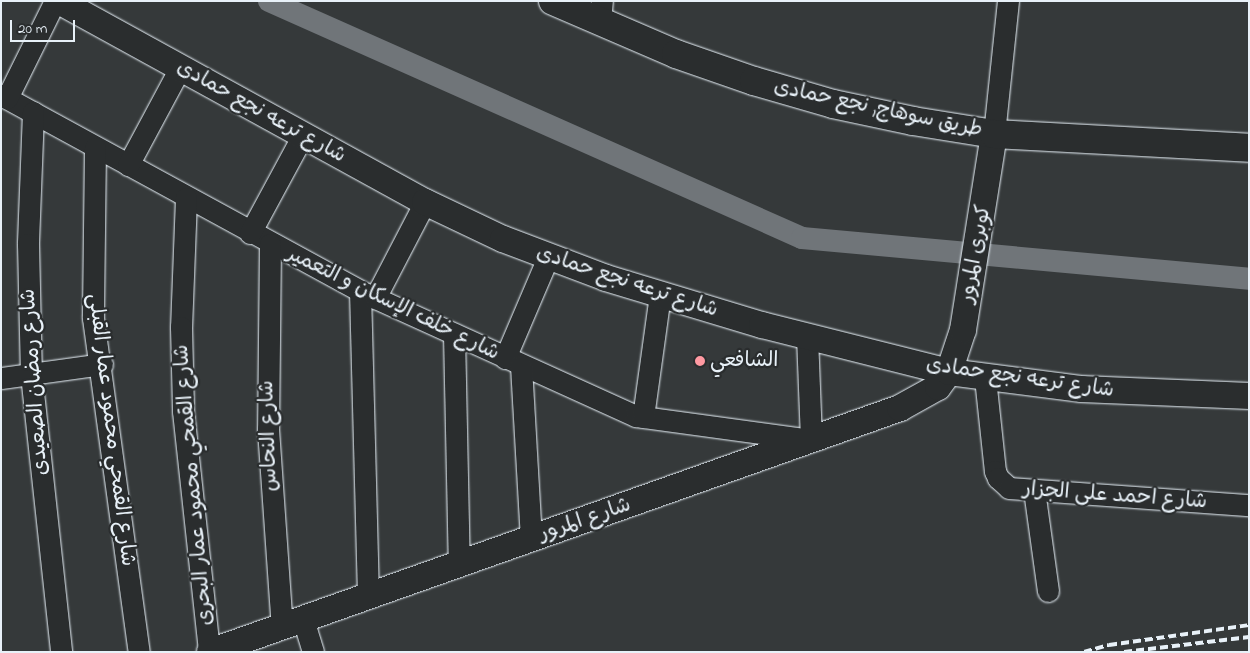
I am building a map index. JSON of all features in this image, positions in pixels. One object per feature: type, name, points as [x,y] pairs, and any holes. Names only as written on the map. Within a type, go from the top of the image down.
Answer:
[{"type":"main road","name":"طريق سوهاج, نجع حمادى","points":[[553,1],[601,12],[736,75],[833,104],[994,134],[1249,148]]},
{"type":"street","name":"شارع ترعه نجع حمادى","points":[[57,1],[425,202],[548,256],[660,295],[807,336],[950,372],[985,378],[1120,392],[1249,396]]},
{"type":"street","points":[[4,96],[57,1]]},
{"type":"street","points":[[994,134],[1008,1]]},
{"type":"street","points":[[128,165],[180,68]]},
{"type":"street","name":"شارع خلف الإسكان و التعمير","points":[[4,96],[270,244],[368,294],[513,362],[643,417],[811,440]]},
{"type":"street","name":"شارع رمضان الصعيدى","points":[[33,112],[28,244],[30,374],[61,652]]},
{"type":"street","name":"كوبرى المرور","points":[[950,372],[963,330],[988,185],[994,134]]},
{"type":"street","points":[[250,233],[303,135]]},
{"type":"street","name":"شارع القمحي محمود عمار القبلى","points":[[95,148],[93,318],[102,364],[138,652]]},
{"type":"street","name":"شارع القمحي محمود عمار البحرى","points":[[186,198],[181,327],[183,411],[210,652]]},
{"type":"street","points":[[368,596],[368,294],[425,202]]},
{"type":"street","name":"شارع النحاس","points":[[270,244],[268,429],[292,623],[313,652]]},
{"type":"street","points":[[531,538],[513,362],[548,256]]},
{"type":"street","points":[[643,417],[660,295]]},
{"type":"street","points":[[454,334],[459,564]]},
{"type":"street","points":[[807,336],[811,440]]},
{"type":"street","points":[[1,378],[102,364]]},
{"type":"street","name":"شارع المرور","points":[[210,652],[811,440],[919,399],[938,387],[950,372]]},
{"type":"street","name":"شارع احمد على الجزار","points":[[985,378],[998,478],[1010,488],[1249,505]]},
{"type":"street","points":[[1034,490],[1048,591]]},
{"type":"waterway","points":[[269,1],[802,238],[1249,279]]},
{"type":"railway","points":[[1084,652],[1109,645],[1249,625]]},
{"type":"railway","points":[[1124,652],[1249,637]]},
{"type":"place","name":"الشافعي","points":[[700,361]]}]
